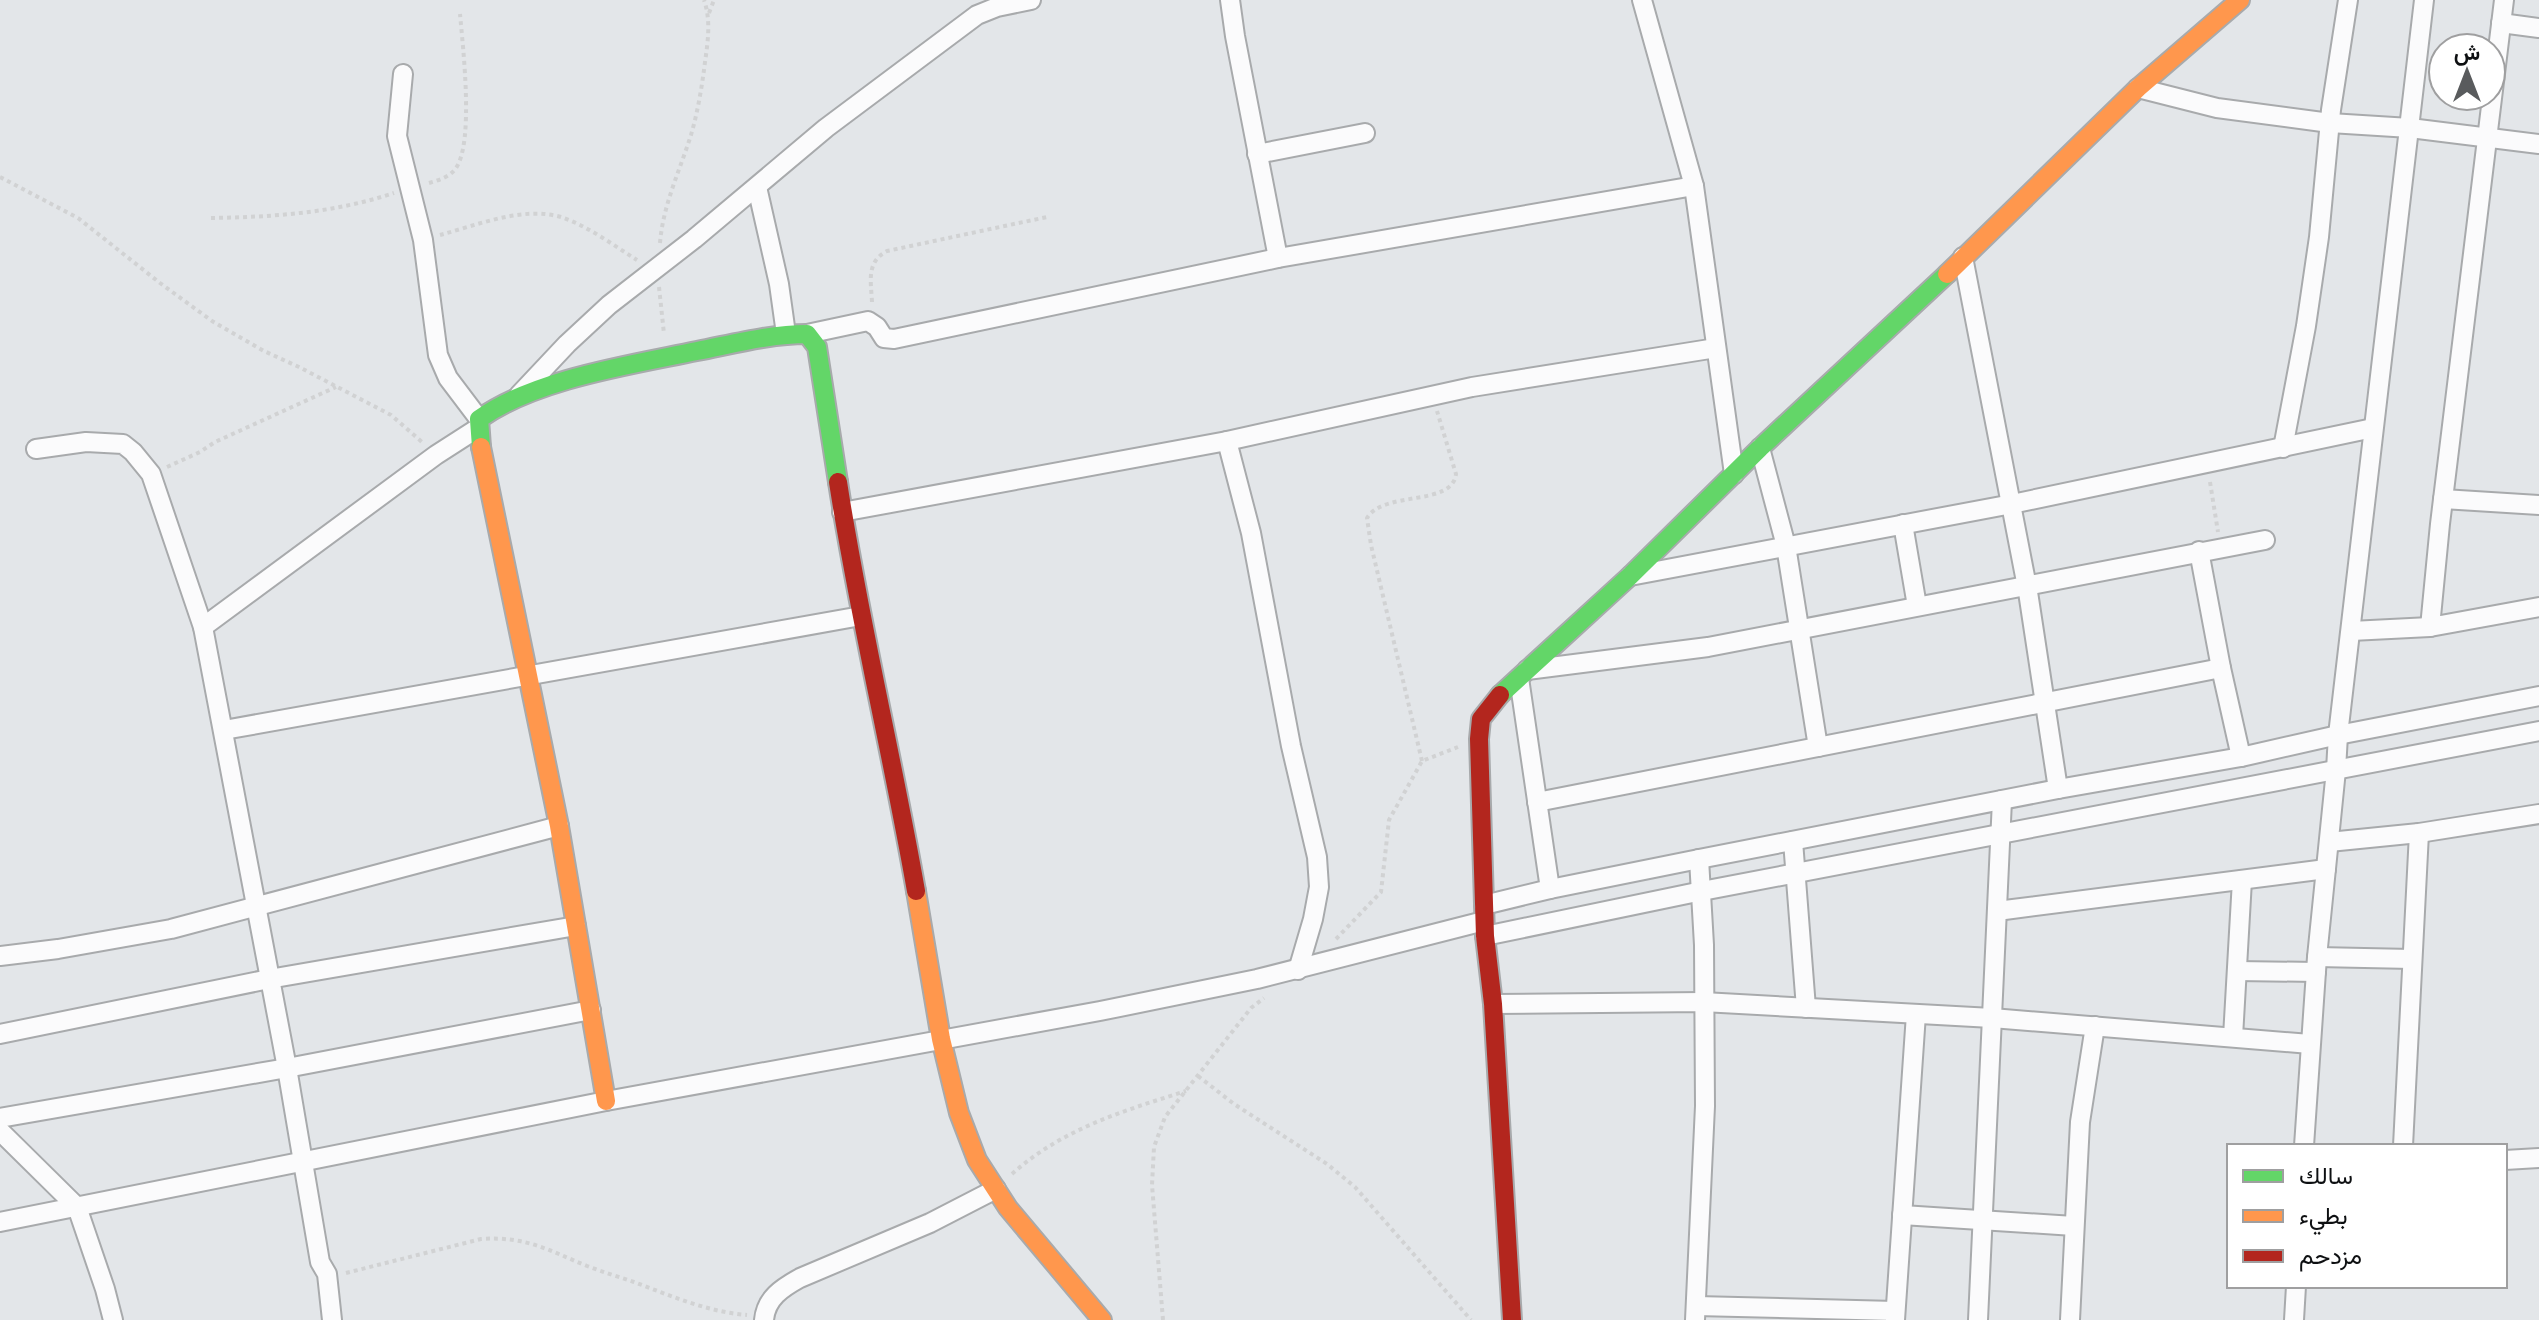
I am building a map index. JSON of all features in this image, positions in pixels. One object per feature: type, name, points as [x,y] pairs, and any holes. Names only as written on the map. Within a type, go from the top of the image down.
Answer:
[{"type":"street","points":[[517,397],[599,315],[826,128],[977,15],[1031,0]]},
{"type":"street","points":[[1230,0],[1278,258]]},
{"type":"street","points":[[1642,0],[1694,186],[1734,474]]},
{"type":"street","points":[[1512,1320],[1493,1004],[1484,921],[1481,719],[1496,699],[1878,340],[2138,88],[2240,0]]},
{"type":"street","points":[[2283,448],[2319,237],[2330,123],[2348,0]]},
{"type":"street","points":[[2304,1144],[2338,735],[2424,0]]},
{"type":"street","points":[[2430,627],[2504,0]]},
{"type":"street","points":[[2501,23],[2539,28]]},
{"type":"street","points":[[403,74],[397,136],[423,240],[438,355],[448,378],[479,424],[559,826],[606,1101]]},
{"type":"street","points":[[2138,88],[2217,108],[2539,144]]},
{"type":"street","points":[[1257,154],[1365,133]]},
{"type":"street","points":[[203,627],[479,424],[495,405],[517,397],[666,358],[786,334],[807,334],[868,321],[884,338],[894,339],[1278,258],[1694,186]]},
{"type":"street","points":[[757,187],[779,284],[786,334]]},
{"type":"street","points":[[1963,257],[2027,584],[2058,789]]},
{"type":"street","points":[[807,334],[817,347],[861,616],[897,783],[941,1039],[959,1113],[977,1160],[1017,1220],[1102,1320]]},
{"type":"street","points":[[842,512],[1227,441],[1472,387],[1716,348]]},
{"type":"street","points":[[1630,576],[2012,504],[2373,428]]},
{"type":"street","points":[[1227,441],[1251,533],[1291,746],[1317,857],[1319,887],[1298,970]]},
{"type":"street","points":[[36,449],[109,442],[123,444],[133,452],[151,474],[203,627],[287,1068],[320,1262],[327,1274],[332,1320]]},
{"type":"street","points":[[1760,448],[1786,546],[1818,747]]},
{"type":"street","points":[[2443,499],[2539,505]]},
{"type":"street","points":[[1903,524],[1917,606]]},
{"type":"street","points":[[1523,674],[1708,647],[2265,540]]},
{"type":"street","points":[[2199,551],[2241,757]]},
{"type":"street","points":[[2351,631],[2430,627],[2539,607]]},
{"type":"street","points":[[224,730],[861,616]]},
{"type":"street","points":[[1537,802],[2221,668]]},
{"type":"street","points":[[1523,674],[1550,889]]},
{"type":"street","points":[[1484,921],[1550,889],[2058,789],[2241,757],[2539,696]]},
{"type":"street","points":[[0,1222],[606,1101],[1100,1011],[1298,970],[1484,921],[1702,891],[2539,731]]},
{"type":"street","points":[[1978,1320],[2002,800]]},
{"type":"street","points":[[2329,842],[2419,833],[2539,814]]},
{"type":"street","points":[[0,956],[171,929],[559,826]]},
{"type":"street","points":[[2403,1144],[2419,833]]},
{"type":"street","points":[[1793,841],[1806,1008]]},
{"type":"street","points":[[1699,859],[1705,1106],[1696,1313],[1895,1315],[1916,1014]]},
{"type":"street","points":[[1997,911],[2326,869]]},
{"type":"street","points":[[2233,1037],[2242,880]]},
{"type":"street","points":[[0,1034],[269,979],[576,926]]},
{"type":"street","points":[[2237,971],[2412,959]]},
{"type":"street","points":[[1493,1004],[1703,1002],[1992,1018],[2310,1044]]},
{"type":"street","points":[[0,1118],[287,1068],[591,1010]]},
{"type":"street","points":[[2070,1320],[2080,1122],[2095,1026]]},
{"type":"street","points":[[0,1131],[77,1207],[113,1320]]},
{"type":"street","points":[[2507,1160],[2539,1158]]},
{"type":"street","points":[[764,1318],[770,1301],[782,1288],[930,1223],[996,1189]]},
{"type":"street","points":[[1902,1215],[2074,1226]]},
{"type":"street","points":[[2294,1320],[2296,1288]]},
{"type":"path","points":[[704,0],[709,14]]},
{"type":"path","points":[[666,358],[657,269],[661,233],[691,132],[708,47],[709,14],[714,0]]},
{"type":"path","points":[[211,218],[253,218],[329,211],[451,174],[458,167],[465,130],[460,14]]},
{"type":"path","points":[[0,177],[78,218],[212,321],[391,415],[436,455]]},
{"type":"path","points":[[423,240],[529,213],[547,215],[580,226],[641,263],[657,269]]},
{"type":"path","points":[[873,323],[870,272],[873,263],[887,251],[1047,217]]},
{"type":"path","points":[[151,474],[336,387]]},
{"type":"path","points":[[1422,761],[1367,518],[1378,506],[1446,491],[1455,483],[1456,474],[1432,396]]},
{"type":"path","points":[[2207,464],[2221,547]]},
{"type":"path","points":[[1334,941],[1381,892],[1389,820],[1422,761],[1479,739]]},
{"type":"path","points":[[1163,1320],[1152,1185],[1154,1147],[1165,1117],[1251,1008],[1271,993]]},
{"type":"path","points":[[1198,1076],[1234,1104],[1327,1164],[1355,1187],[1471,1320]]},
{"type":"path","points":[[996,1189],[1031,1157],[1073,1131],[1109,1115],[1186,1091]]},
{"type":"path","points":[[327,1274],[356,1272],[481,1239],[498,1238],[553,1250],[589,1267],[688,1303],[730,1314],[764,1318]]},
{"type":"traffic: fast","points":[[1500,695],[1630,576],[1760,448],[1947,274]]},
{"type":"traffic: fast","points":[[481,447],[479,419],[527,393],[613,368],[738,343],[807,334],[817,347],[838,482]]},
{"type":"traffic: slow","points":[[1947,274],[2138,88],[2240,0]]},
{"type":"traffic: slow","points":[[481,447],[559,826],[606,1101]]},
{"type":"traffic: slow","points":[[916,891],[941,1039],[959,1113],[977,1160],[1008,1208],[1102,1320]]},
{"type":"traffic: jam","points":[[838,482],[916,891]]},
{"type":"traffic: jam","points":[[1500,695],[1481,719],[1479,739],[1485,936],[1493,1004],[1512,1320]]}]
